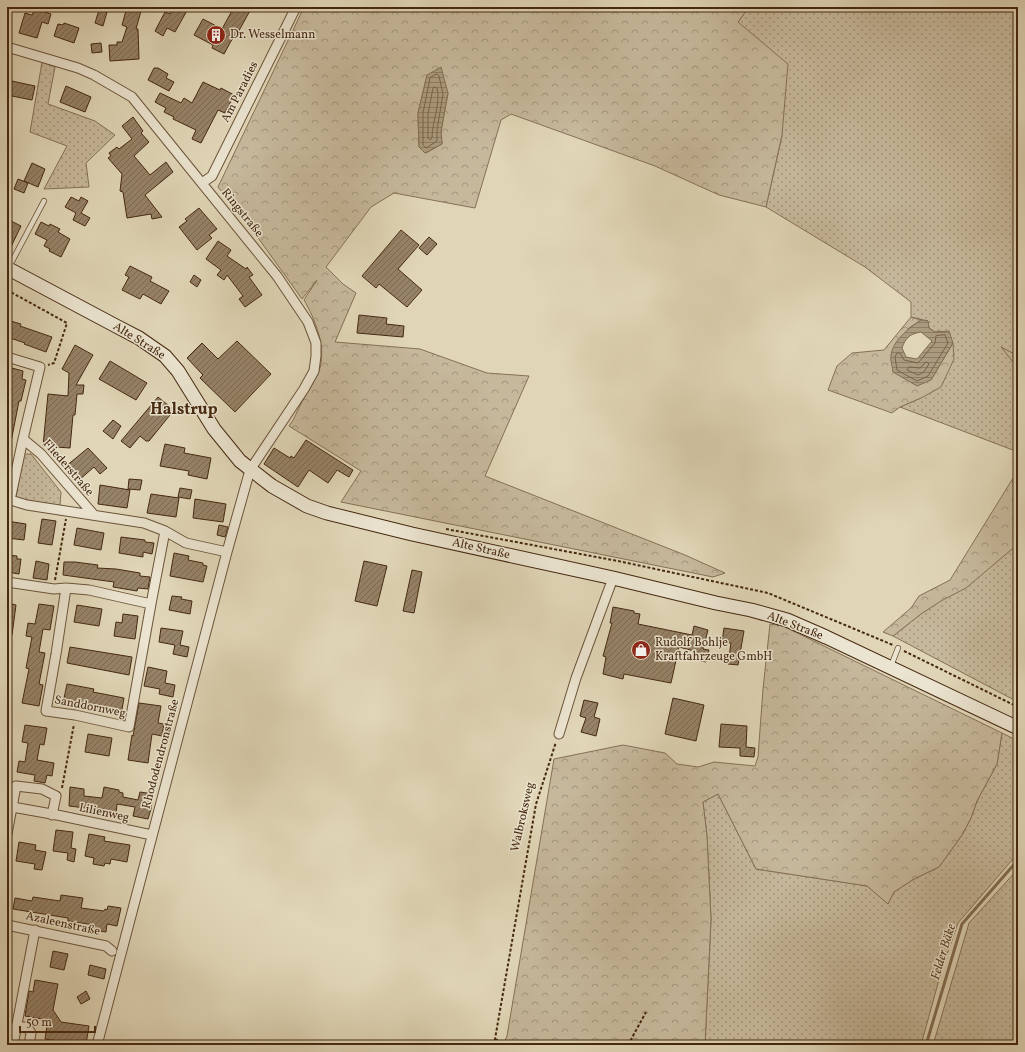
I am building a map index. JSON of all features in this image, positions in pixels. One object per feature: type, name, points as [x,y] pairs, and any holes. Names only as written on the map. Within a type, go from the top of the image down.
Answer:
[{"type":"street","name":"Am Paradies","points":[[202,183],[212,176],[296,7]]},
{"type":"street","name":"Ringstraße","points":[[7,47],[78,68],[94,75],[137,102],[277,276],[304,314],[311,327],[316,343],[314,371],[304,389],[250,470]]},
{"type":"street","name":"Alte Straße","points":[[7,268],[138,338],[166,356],[178,371],[222,440],[250,470],[282,492],[307,506],[327,513],[419,535],[613,578],[751,610],[787,620],[1018,728]]},
{"type":"street","points":[[7,357],[40,367]]},
{"type":"street","name":"Fliederstraße","points":[[40,367],[13,484],[8,499],[27,504],[144,524],[165,530],[186,543],[227,552]]},
{"type":"street","name":"Fliederstraße","points":[[23,439],[41,454],[94,515]]},
{"type":"street","name":"Rhododendronstraße","points":[[97,1045],[250,470]]},
{"type":"street","name":"Sanddornweg","points":[[66,588],[46,711],[75,715],[129,727],[165,530]]},
{"type":"street","points":[[559,734],[576,678],[613,578]]},
{"type":"street","points":[[7,582],[54,589],[66,588],[89,590],[151,604]]},
{"type":"street","points":[[7,834],[10,807],[16,786],[42,789],[56,796],[52,815]]},
{"type":"street","name":"Lilienweg","points":[[10,807],[152,835]]},
{"type":"street","name":"Azaleenstraße","points":[[7,925],[106,946],[112,950]]},
{"type":"street","points":[[14,1045],[16,1026],[35,930]]},
{"type":"street","points":[[16,1026],[27,1027],[31,1033],[29,1045]]},
{"type":"lane","name":"Alte Straße","points":[[7,268],[44,201]]},
{"type":"lane","points":[[890,668],[898,648]]},
{"type":"path","points":[[7,290],[67,323],[54,363],[40,367]]},
{"type":"path","points":[[54,589],[68,511]]},
{"type":"path","points":[[61,792],[75,715]]},
{"type":"path","name":"Walbroksweg","points":[[493,1045],[536,804],[559,734]]},
{"type":"path","points":[[628,1045],[646,1012]]},
{"type":"path","points":[[495,1039],[511,1045]]},
{"type":"green space","points":[[304,7],[749,7],[738,22],[788,64],[782,135],[766,207],[719,195],[655,166],[511,114],[501,120],[475,208],[394,193],[371,207],[326,267],[343,284],[356,293],[335,342],[420,349],[487,373],[529,376],[485,476],[685,555],[725,573],[713,577],[341,502],[361,471],[289,426],[320,368],[322,351],[318,333],[304,300],[317,280],[302,299],[256,235],[218,187]],"holes":[[[427,75],[448,93],[441,131],[442,144],[426,153],[419,147],[418,113]]]},
{"type":"green space","points":[[749,7],[1018,7],[1018,356],[1002,348],[1018,368],[1018,452],[900,407],[921,398],[941,331],[935,332],[929,328],[928,321],[911,317],[911,302],[865,267],[766,207],[782,136],[738,22]]},
{"type":"green space","points":[[42,62],[55,67],[48,104],[95,121],[115,135],[86,163],[89,187],[44,189],[67,146],[30,132]]},
{"type":"green space","points":[[911,317],[921,320],[909,328],[891,356],[931,380],[953,343],[954,359],[941,387],[900,407],[892,413],[828,390],[837,366],[852,353],[884,350]]},
{"type":"green space","points":[[1001,347],[1018,356],[1018,368]]},
{"type":"green space","points":[[23,454],[31,454],[61,492],[60,506],[16,498]]},
{"type":"green space","points":[[1018,470],[1018,544],[966,588],[941,601],[921,614],[893,636],[883,632],[911,608],[919,596],[950,580]]},
{"type":"green space","points":[[1018,544],[1018,702],[893,636],[921,614],[994,564]]},
{"type":"green space","points":[[770,624],[783,626],[1002,733],[997,764],[977,801],[971,818],[962,835],[939,867],[914,879],[894,892],[888,904],[867,886],[756,869],[718,794],[703,802],[707,836],[711,919],[705,1045],[503,1045],[507,1036],[554,759],[623,745],[665,753],[677,764],[698,767],[714,762],[755,766],[758,757]]},
{"type":"green space","points":[[1002,733],[1018,741],[1018,853],[958,923],[942,969],[921,1045],[705,1045],[711,919],[707,836],[703,802],[718,794],[756,869],[868,886],[888,904],[894,892],[914,879],[939,867],[962,835],[971,818],[977,801],[997,764]]},
{"type":"green space","points":[[1018,869],[1018,1045],[933,1045],[969,923]]},
{"type":"water","points":[[441,67],[448,93],[441,131],[442,144],[425,153],[419,147],[418,113],[427,75]]},
{"type":"water","points":[[921,320],[928,321],[929,328],[935,332],[949,331],[953,343],[931,380],[917,386],[893,372],[891,358],[894,345],[906,331]],"holes":[[[921,332],[932,341],[917,359],[906,357],[902,348],[905,341],[911,335]]]},
{"type":"building","points":[[127,7],[141,11],[136,29],[138,29],[139,59],[110,61],[109,45],[117,45],[117,42],[122,42],[127,27],[122,25]]},
{"type":"building","points":[[173,7],[189,7],[175,32],[167,28],[163,36],[155,31],[165,12],[170,14]]},
{"type":"building","name":"Dr. Wesselmann","points":[[234,7],[252,7],[224,54],[212,48],[213,45],[194,35],[203,19],[222,29]]},
{"type":"building","points":[[35,9],[51,14],[48,24],[42,22],[37,38],[19,33],[25,13],[32,15]]},
{"type":"building","points":[[99,10],[107,12],[103,26],[95,23]]},
{"type":"building","points":[[64,23],[79,28],[74,43],[54,36],[58,24],[63,25]]},
{"type":"building","points":[[101,43],[102,52],[92,53],[91,44]]},
{"type":"building","points":[[154,68],[158,68],[168,74],[166,78],[174,82],[169,91],[148,80]]},
{"type":"building","points":[[7,80],[35,86],[32,100],[7,95]]},
{"type":"building","points":[[203,82],[220,90],[221,88],[234,95],[225,113],[218,110],[201,143],[192,139],[196,130],[173,119],[174,117],[164,112],[166,108],[155,102],[160,93],[181,103],[184,98],[192,103]]},
{"type":"building","points":[[66,86],[91,97],[85,112],[60,102]]},
{"type":"building","points":[[133,117],[143,131],[141,133],[149,142],[134,156],[150,175],[166,162],[173,172],[145,195],[162,217],[152,219],[151,214],[127,218],[123,192],[120,191],[122,174],[108,158],[111,156],[109,153],[117,147],[119,149],[132,139],[122,126]]},
{"type":"building","points":[[32,163],[45,169],[38,187],[24,181]]},
{"type":"building","points":[[18,179],[28,183],[24,193],[14,189]]},
{"type":"building","points":[[71,197],[79,201],[81,197],[88,201],[81,213],[90,218],[85,226],[73,220],[76,213],[65,207]]},
{"type":"building","points":[[199,208],[217,229],[209,235],[212,238],[197,250],[179,227],[187,221],[185,219]]},
{"type":"building","points":[[7,219],[21,226],[7,255]]},
{"type":"building","points":[[41,222],[49,226],[50,224],[60,229],[58,232],[70,239],[61,257],[49,251],[50,249],[44,246],[47,240],[35,234]]},
{"type":"building","points":[[401,230],[419,245],[398,269],[422,290],[407,307],[379,284],[376,288],[362,276]]},
{"type":"building","points":[[429,237],[437,244],[427,255],[419,248]]},
{"type":"building","points":[[218,241],[231,250],[227,256],[246,269],[247,267],[253,275],[249,277],[262,295],[245,307],[239,299],[243,296],[227,275],[224,280],[217,275],[221,270],[206,259]]},
{"type":"building","points":[[130,266],[152,277],[150,281],[169,291],[161,304],[143,294],[140,299],[122,290],[129,277],[125,275]]},
{"type":"building","points":[[194,275],[201,280],[197,287],[190,282]]},
{"type":"building","points":[[359,315],[387,318],[386,324],[404,326],[403,337],[357,333]]},
{"type":"building","points":[[7,320],[21,324],[20,326],[52,337],[46,352],[7,337]]},
{"type":"building","points":[[237,341],[271,374],[235,412],[200,378],[203,375],[187,358],[202,343],[218,359]]},
{"type":"building","points":[[75,345],[93,355],[76,385],[84,385],[83,394],[77,394],[75,415],[73,415],[70,448],[43,446],[48,394],[68,396],[69,373],[62,369]]},
{"type":"building","points":[[110,361],[147,383],[136,400],[99,379]]},
{"type":"building","points":[[12,368],[23,371],[22,379],[26,380],[21,401],[19,401],[11,442],[7,442],[7,392]]},
{"type":"building","points":[[158,397],[174,410],[149,441],[146,441],[140,436],[130,448],[121,441]]},
{"type":"building","points":[[113,420],[121,426],[113,439],[103,431]]},
{"type":"building","points":[[306,440],[353,470],[349,477],[337,470],[328,483],[309,470],[298,487],[264,464],[274,448],[290,458],[291,456],[294,458]]},
{"type":"building","points":[[165,444],[185,448],[184,453],[211,458],[207,479],[188,475],[189,471],[160,466]]},
{"type":"building","points":[[88,448],[107,468],[100,474],[94,467],[78,481],[65,467]]},
{"type":"building","points":[[129,479],[142,480],[140,490],[128,489]]},
{"type":"building","points":[[100,485],[130,490],[127,508],[98,504]]},
{"type":"building","points":[[180,488],[192,490],[190,499],[178,497]]},
{"type":"building","points":[[151,494],[179,498],[176,517],[147,513]]},
{"type":"building","points":[[195,499],[226,504],[223,522],[193,518]]},
{"type":"building","points":[[42,519],[56,521],[52,545],[38,543]]},
{"type":"building","points":[[7,521],[26,524],[24,540],[7,538]]},
{"type":"building","points":[[219,525],[228,527],[225,537],[217,535]]},
{"type":"building","points":[[77,528],[104,533],[101,550],[74,545]]},
{"type":"building","points":[[121,537],[145,540],[145,542],[154,543],[152,554],[143,552],[143,557],[119,553]]},
{"type":"building","points":[[174,553],[189,556],[188,560],[203,563],[203,565],[207,566],[203,582],[170,576]]},
{"type":"building","points":[[7,555],[17,556],[17,559],[21,559],[19,574],[7,572]]},
{"type":"building","points":[[36,561],[49,564],[47,580],[33,578]]},
{"type":"building","points":[[364,561],[387,566],[377,606],[355,601]]},
{"type":"building","points":[[64,562],[98,565],[97,568],[116,569],[140,573],[140,576],[150,577],[148,589],[138,588],[137,591],[113,587],[114,582],[63,575]]},
{"type":"building","points":[[412,570],[422,572],[414,613],[403,611]]},
{"type":"building","points":[[172,596],[182,597],[181,599],[192,601],[190,614],[169,610]]},
{"type":"building","points":[[7,603],[16,605],[12,635],[7,635]]},
{"type":"building","points":[[39,604],[54,606],[50,630],[43,629],[39,652],[45,653],[39,684],[43,685],[39,706],[22,703],[29,669],[26,668],[32,637],[26,636],[28,623],[35,624]]},
{"type":"building","points":[[77,605],[102,609],[99,626],[74,622]]},
{"type":"building","name":"Rudolf Bohlje Kraftfahrzeuge GmbH","points":[[613,607],[634,611],[634,613],[640,614],[638,624],[692,635],[694,626],[708,630],[703,649],[709,650],[706,662],[693,659],[694,651],[679,647],[671,683],[624,674],[623,679],[603,674],[606,657],[603,656],[612,623],[610,623]]},
{"type":"building","points":[[123,614],[138,616],[135,639],[114,636],[116,622],[122,623]]},
{"type":"building","points":[[161,628],[183,631],[180,645],[189,647],[187,657],[173,654],[175,645],[159,642]]},
{"type":"building","points":[[724,628],[744,631],[738,665],[728,664],[731,643],[722,642]]},
{"type":"building","points":[[70,647],[132,657],[129,675],[67,663]]},
{"type":"building","points":[[148,667],[167,671],[165,683],[175,685],[173,697],[159,694],[160,689],[144,686]]},
{"type":"building","points":[[67,684],[94,689],[93,692],[124,698],[121,715],[63,703]]},
{"type":"building","points":[[673,698],[704,705],[696,741],[665,734]]},
{"type":"building","points":[[584,700],[598,703],[594,717],[600,719],[596,736],[581,732],[586,718],[580,716]]},
{"type":"building","points":[[139,703],[161,706],[158,723],[164,724],[162,736],[152,734],[148,763],[128,760]]},
{"type":"building","points":[[721,724],[747,726],[746,747],[755,748],[754,757],[740,756],[740,748],[719,747]]},
{"type":"building","points":[[25,725],[47,728],[44,745],[40,744],[37,760],[54,763],[52,776],[47,775],[45,783],[34,781],[35,775],[17,772],[19,761],[25,762],[28,743],[22,742]]},
{"type":"building","points":[[88,734],[112,738],[109,756],[85,752]]},
{"type":"building","points":[[70,787],[84,789],[84,796],[102,798],[104,787],[119,790],[119,792],[123,793],[123,797],[138,800],[140,792],[153,794],[148,819],[133,816],[135,807],[117,804],[116,814],[93,811],[94,809],[69,806]]},
{"type":"building","points":[[56,830],[73,832],[71,848],[76,849],[74,862],[67,860],[68,853],[53,851]]},
{"type":"building","points":[[89,834],[105,837],[104,841],[130,845],[127,862],[111,859],[110,864],[105,863],[104,866],[93,864],[94,858],[85,856]]},
{"type":"building","points":[[19,842],[36,845],[35,850],[46,852],[42,870],[34,869],[35,864],[16,861]]},
{"type":"building","points":[[61,895],[83,898],[81,908],[104,911],[105,909],[107,910],[108,906],[121,908],[117,926],[107,924],[106,932],[94,930],[95,925],[68,921],[68,918],[13,909],[15,898],[32,901],[33,897],[60,901]]},
{"type":"building","points":[[53,951],[68,954],[64,970],[50,967]]},
{"type":"building","points":[[90,965],[106,969],[104,979],[88,975]]},
{"type":"building","points":[[35,980],[58,984],[53,1010],[61,1022],[89,1026],[86,1044],[72,1042],[72,1045],[63,1045],[64,1042],[45,1039],[48,1020],[25,1016],[29,991],[33,992]]},
{"type":"building","points":[[86,991],[90,999],[81,1004],[77,997]]},
{"type":"waterway","name":"Felder Bäke","points":[[926,1045],[962,924],[1018,860]]},
{"type":"place","name":"Dr. Wesselmann","points":[[216,35]]},
{"type":"place","name":"Rudolf Bohlje Kraftfahrzeuge GmbH","points":[[641,650]]},
{"type":"district","name":"Halstrup","points":[[184,410]]}]
